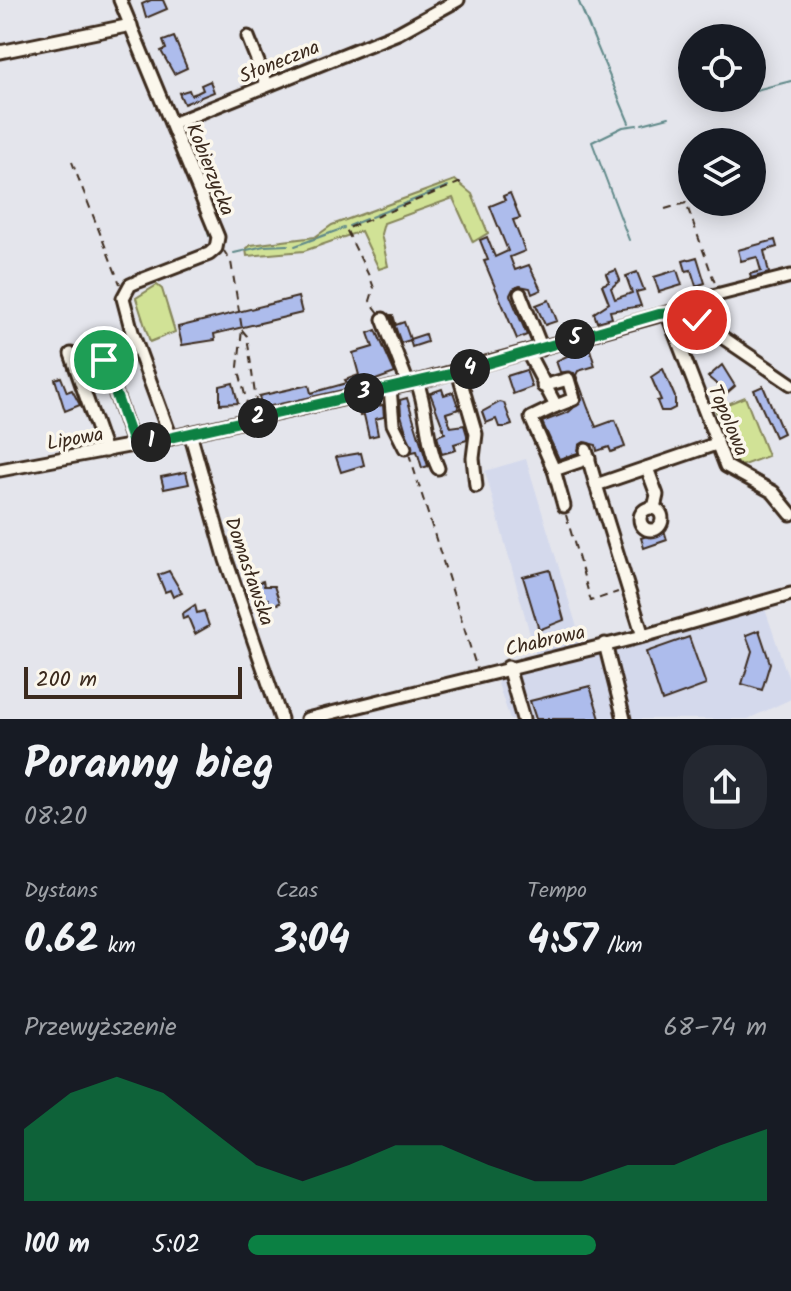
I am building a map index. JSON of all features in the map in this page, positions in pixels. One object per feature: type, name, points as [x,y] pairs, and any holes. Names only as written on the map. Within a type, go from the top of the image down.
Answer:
[{"type":"street","name":"Kobierzycka","points":[[120,0],[212,217],[217,246],[209,254],[139,281],[126,291]]},
{"type":"street","name":"Słoneczna","points":[[174,123],[398,33],[458,0]]},
{"type":"street","points":[[0,52],[131,25]]},
{"type":"street","points":[[248,37],[267,85]]},
{"type":"street","name":"Lipowa","points":[[0,470],[134,446],[458,372],[672,313],[685,303],[791,276]]},
{"type":"street","points":[[126,291],[123,307],[171,438]]},
{"type":"street","points":[[520,294],[542,349]]},
{"type":"street","points":[[672,313],[697,320],[791,384]]},
{"type":"street","name":"Topolowa","points":[[672,313],[726,466],[773,492],[791,514]]},
{"type":"street","points":[[383,319],[412,383],[424,398],[429,443],[438,468]]},
{"type":"street","points":[[528,353],[556,406]]},
{"type":"street","points":[[71,354],[105,451]]},
{"type":"street","points":[[104,360],[134,446]]},
{"type":"street","points":[[458,372],[476,434],[473,458],[476,486]]},
{"type":"street","points":[[543,386],[568,379],[574,399],[531,418],[554,470],[564,506]]},
{"type":"street","points":[[390,388],[393,424],[405,448]]},
{"type":"street","name":"Domasławska","points":[[190,433],[205,495],[281,719]]},
{"type":"street","points":[[596,485],[716,444]]},
{"type":"street","points":[[554,470],[587,454],[643,636]]},
{"type":"street","points":[[647,468],[657,495],[654,508]]},
{"type":"street","name":"Chabrowa","points":[[307,719],[479,674],[643,636],[791,594]]},
{"type":"street","points":[[605,644],[624,719]]},
{"type":"street","points":[[508,667],[523,719]]},
{"type":"path","points":[[72,162],[113,275],[126,291]]},
{"type":"path","points":[[383,319],[370,301],[374,288],[346,229],[466,180]]},
{"type":"path","points":[[665,209],[686,203],[713,271],[718,295]]},
{"type":"path","points":[[231,259],[242,329],[238,367],[255,419]]},
{"type":"path","points":[[242,329],[247,336],[255,419]]},
{"type":"path","points":[[405,448],[479,674]]},
{"type":"path","points":[[564,506],[591,601],[627,589]]},
{"type":"shaded area","points":[[526,459],[582,644],[536,656],[485,471]]},
{"type":"shaded area","points":[[764,606],[791,686],[791,699],[748,719],[510,719],[495,675],[625,647]]},
{"type":"green space","points":[[455,180],[472,194],[488,233],[473,242],[453,198],[384,223],[381,234],[388,266],[379,269],[361,231],[304,251],[247,256],[246,249],[251,245],[315,237],[332,225]]},
{"type":"green space","points":[[157,285],[162,289],[175,332],[150,342],[136,298]]},
{"type":"green space","points":[[745,397],[768,456],[738,467],[715,409]]},
{"type":"building","points":[[163,0],[167,9],[146,18],[142,4]]},
{"type":"building","points":[[174,37],[187,68],[174,74],[161,51],[166,49],[163,41]]},
{"type":"building","points":[[210,81],[214,92],[184,104],[179,93],[189,90],[191,95],[197,93],[203,90],[201,85]]},
{"type":"building","points":[[510,193],[520,218],[513,220],[525,251],[510,257],[515,270],[529,265],[541,290],[532,294],[530,288],[520,286],[513,289],[510,295],[527,335],[517,339],[484,261],[488,260],[480,240],[487,237],[495,257],[508,251],[490,206],[505,200],[503,196]]},
{"type":"building","points":[[775,240],[777,247],[764,251],[769,273],[751,278],[750,274],[761,271],[757,257],[741,261],[738,250]]},
{"type":"building","points":[[697,257],[705,283],[696,286],[691,270],[686,271],[683,261]]},
{"type":"building","points":[[616,270],[620,280],[611,288],[615,299],[632,293],[626,276],[637,272],[644,290],[636,292],[641,306],[610,311],[612,318],[597,322],[594,313],[609,303],[602,285],[609,282],[606,274]]},
{"type":"building","points":[[677,270],[682,285],[659,292],[654,277]]},
{"type":"building","points":[[298,297],[302,313],[214,334],[215,340],[182,345],[178,327]]},
{"type":"building","points":[[549,300],[557,321],[545,325],[536,305]]},
{"type":"building","points":[[391,315],[396,325],[404,322],[410,339],[425,334],[427,342],[412,347],[410,340],[401,343]]},
{"type":"building","points":[[376,330],[395,373],[356,387],[262,408],[259,396],[309,385],[311,393],[347,383],[345,380],[359,375],[353,353],[373,347],[368,333]]},
{"type":"building","points":[[589,346],[595,366],[578,371],[576,375],[596,427],[615,420],[625,447],[611,452],[609,447],[597,451],[596,445],[584,442],[579,445],[578,453],[559,459],[542,422],[569,412],[582,400],[574,373],[560,372],[556,361]]},
{"type":"building","points":[[722,365],[735,386],[727,393],[708,377]]},
{"type":"building","points":[[663,369],[675,397],[675,408],[669,411],[661,411],[657,401],[661,400],[651,377]]},
{"type":"building","points":[[526,370],[532,387],[513,394],[507,376]]},
{"type":"building","points":[[61,377],[67,392],[72,390],[80,405],[65,411],[55,379]]},
{"type":"building","points":[[233,383],[238,403],[220,404],[220,386]]},
{"type":"building","points":[[763,386],[783,433],[775,437],[754,390]]},
{"type":"building","points":[[442,389],[444,395],[453,392],[459,409],[446,413],[451,427],[464,425],[467,440],[454,444],[456,450],[442,454],[437,436],[445,433],[430,393]]},
{"type":"building","points":[[407,398],[428,466],[422,468],[417,451],[412,452],[401,415],[400,400]]},
{"type":"building","points":[[500,402],[504,403],[512,425],[499,427],[496,419],[486,423],[482,412]]},
{"type":"building","points":[[371,403],[372,407],[383,405],[384,417],[375,419],[378,435],[369,437],[364,415],[360,416],[358,408]]},
{"type":"building","points":[[361,453],[364,465],[341,472],[336,457]]},
{"type":"building","points":[[186,472],[189,484],[164,489],[161,477]]},
{"type":"building","points":[[664,530],[667,540],[644,548],[641,538]]},
{"type":"building","points":[[550,570],[564,620],[539,630],[523,577]]},
{"type":"building","points":[[169,571],[182,593],[173,597],[170,590],[165,592],[158,575]]},
{"type":"building","points":[[263,581],[264,586],[274,586],[280,603],[270,606],[268,599],[260,602],[253,584]]},
{"type":"building","points":[[195,605],[197,613],[204,611],[209,626],[195,634],[188,617],[183,619],[182,614]]},
{"type":"building","points":[[759,630],[770,663],[762,690],[742,684],[752,651],[746,635]]},
{"type":"building","points":[[689,637],[706,685],[662,701],[646,652]]},
{"type":"building","points":[[590,686],[600,719],[536,719],[530,701]]},
{"type":"waterway","points":[[113,0],[123,22]]},
{"type":"waterway","points":[[578,0],[629,123]]},
{"type":"waterway","points":[[766,87],[791,81]]},
{"type":"waterway","points":[[642,124],[669,117]]},
{"type":"waterway","points":[[629,240],[592,142],[623,127],[637,125]]},
{"type":"waterway","points":[[371,217],[448,186]]},
{"type":"waterway","points":[[201,210],[209,236]]},
{"type":"waterway","points":[[349,226],[366,219]]},
{"type":"waterway","points":[[295,246],[344,228]]},
{"type":"waterway","points":[[234,253],[264,246],[288,245]]},
{"type":"route","points":[[104,360],[134,446],[455,373],[659,314],[671,313],[697,320]]}]
